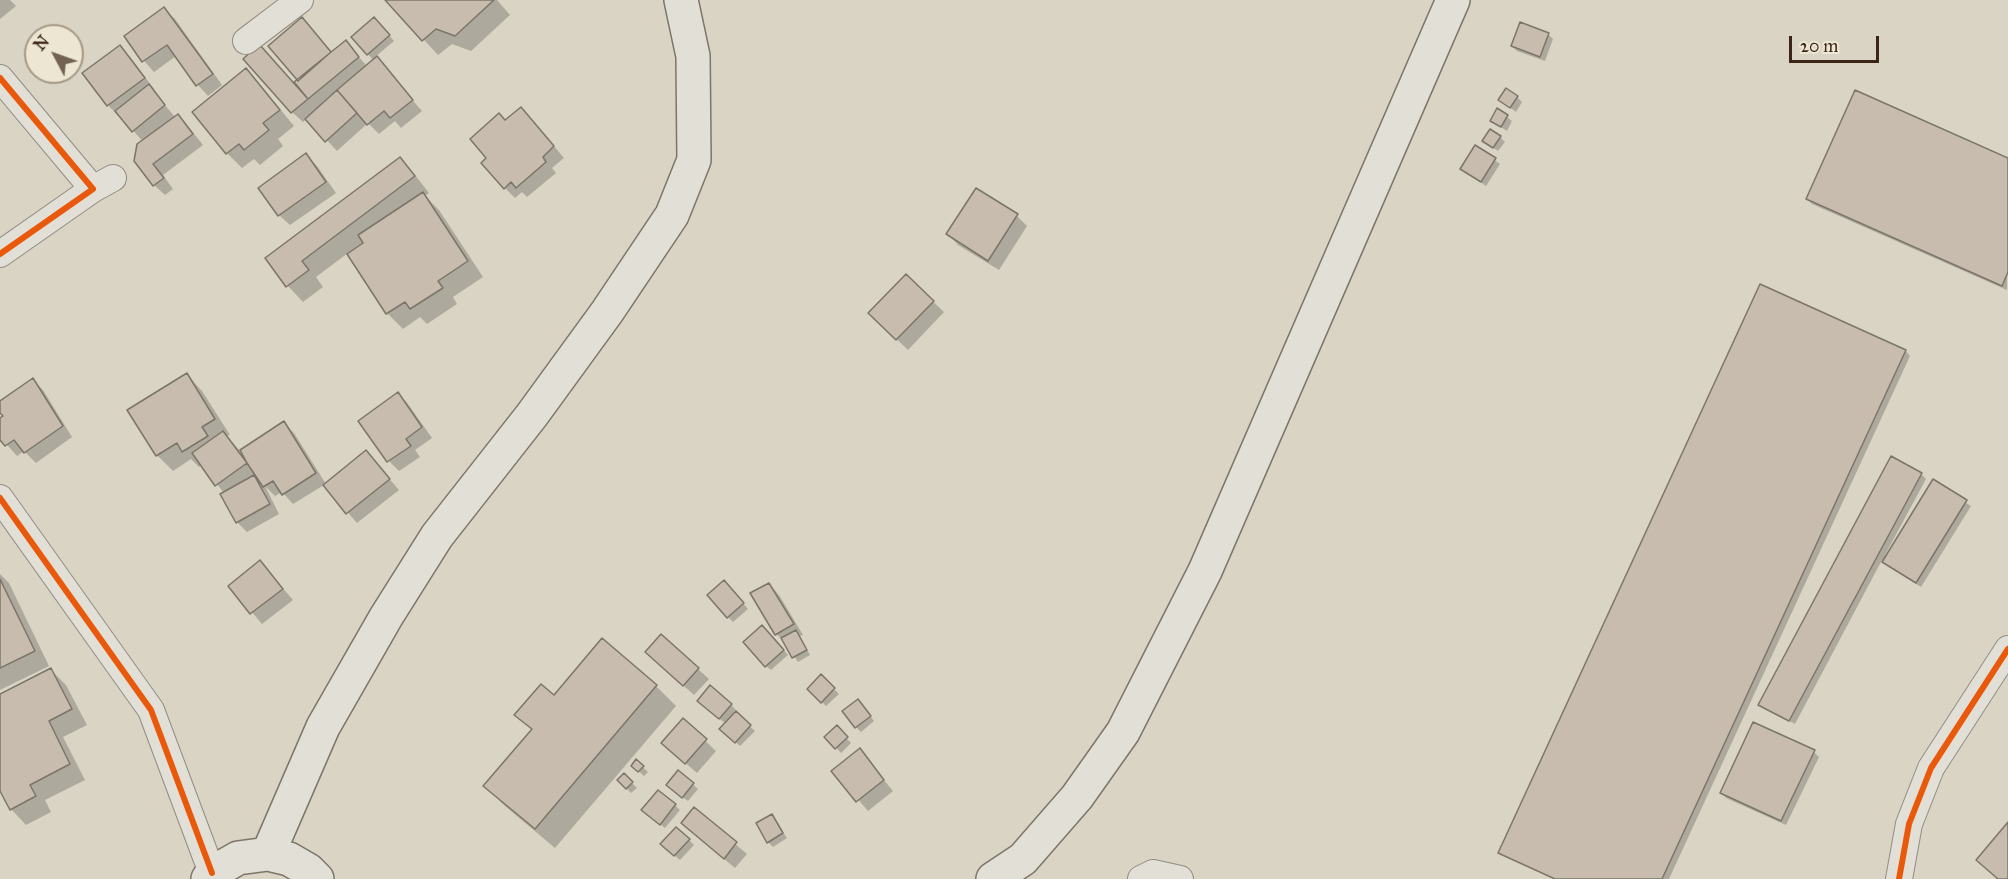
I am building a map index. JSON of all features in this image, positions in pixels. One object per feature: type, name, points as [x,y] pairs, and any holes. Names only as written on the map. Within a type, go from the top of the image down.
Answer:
[{"type":"main road","points":[[268,854],[323,727],[437,536],[532,415],[607,312],[672,215],[694,160],[693,56],[681,0]]},
{"type":"main road","points":[[993,879],[1023,859],[1077,797],[1123,732],[1205,571],[1453,0]]},
{"type":"main road","points":[[210,876],[238,858],[268,854],[289,859],[308,870],[317,879]]},
{"type":"street","points":[[246,41],[300,0]]},
{"type":"street","points":[[0,78],[103,184],[0,254]]},
{"type":"street","points":[[0,498],[150,710],[210,876]]},
{"type":"street","points":[[1899,879],[1909,824],[1931,768],[2008,649]]},
{"type":"street","points":[[1141,879],[1153,873],[1180,879]]},
{"type":"building","points":[[385,0],[494,0],[455,36],[436,29],[422,41]]},
{"type":"building","points":[[164,7],[213,74],[196,86],[167,45],[142,62],[124,36]]},
{"type":"building","points":[[302,17],[331,52],[298,81],[268,46]]},
{"type":"building","points":[[374,17],[390,35],[367,55],[351,37]]},
{"type":"building","points":[[1520,22],[1549,33],[1540,57],[1511,46]]},
{"type":"building","points":[[346,40],[359,57],[308,99],[294,82]]},
{"type":"building","points":[[259,44],[308,99],[291,113],[243,59]]},
{"type":"building","points":[[120,45],[145,78],[107,106],[84,76],[84,72]]},
{"type":"building","points":[[377,56],[413,100],[390,118],[384,111],[367,125],[337,90]]},
{"type":"building","points":[[246,68],[280,110],[263,123],[269,130],[244,150],[239,144],[226,154],[192,112]]},
{"type":"building","points":[[149,84],[165,105],[132,132],[115,111]]},
{"type":"building","points":[[1506,88],[1518,96],[1510,108],[1498,100]]},
{"type":"building","points":[[337,90],[357,113],[325,142],[305,119]]},
{"type":"building","points":[[1855,90],[2008,158],[2008,272],[2002,286],[1806,199]]},
{"type":"building","points":[[521,107],[554,146],[543,157],[546,162],[516,188],[511,182],[504,189],[481,163],[486,158],[470,139],[499,113],[505,120]]},
{"type":"building","points":[[1497,108],[1508,115],[1501,127],[1490,121]]},
{"type":"building","points":[[178,114],[193,134],[153,164],[164,178],[153,186],[134,161],[137,144]]},
{"type":"building","points":[[1490,129],[1501,136],[1493,148],[1482,141]]},
{"type":"building","points":[[1475,145],[1496,158],[1481,182],[1460,169]]},
{"type":"building","points":[[306,153],[326,182],[278,216],[258,188]]},
{"type":"building","points":[[400,157],[415,176],[302,261],[309,270],[286,287],[265,258]]},
{"type":"building","points":[[976,188],[1018,214],[988,261],[946,234]]},
{"type":"building","points":[[423,192],[468,261],[438,281],[443,288],[410,309],[405,302],[386,314],[347,254],[363,243],[358,235]]},
{"type":"building","points":[[906,274],[934,301],[896,340],[868,313]]},
{"type":"building","points":[[1760,284],[1906,350],[1662,879],[1555,879],[1498,853]]},
{"type":"building","points":[[187,373],[215,419],[202,427],[208,436],[182,452],[177,443],[156,456],[127,410]]},
{"type":"building","points":[[33,378],[63,426],[24,453],[14,440],[5,446],[0,440],[0,418],[3,416],[0,413],[0,401]]},
{"type":"building","points":[[398,392],[422,427],[406,439],[411,446],[387,462],[358,421]]},
{"type":"building","points":[[284,421],[316,473],[282,495],[273,481],[263,487],[240,450]]},
{"type":"building","points":[[223,431],[247,463],[215,486],[192,453]]},
{"type":"building","points":[[366,450],[390,479],[346,514],[323,485]]},
{"type":"building","points":[[1891,456],[1922,473],[1789,721],[1758,705]]},
{"type":"building","points":[[254,475],[270,504],[236,523],[220,494]]},
{"type":"building","points":[[1933,479],[1967,500],[1916,583],[1882,562]]},
{"type":"building","points":[[260,560],[283,589],[250,614],[228,586]]},
{"type":"building","points":[[0,579],[35,651],[0,668]]},
{"type":"building","points":[[724,580],[744,603],[727,618],[707,595]]},
{"type":"building","points":[[769,583],[794,624],[775,635],[750,593]]},
{"type":"building","points":[[762,625],[784,650],[765,667],[743,642]]},
{"type":"building","points":[[796,630],[807,650],[792,658],[781,638]]},
{"type":"building","points":[[661,634],[699,668],[683,686],[645,652]]},
{"type":"building","points":[[602,638],[657,685],[535,829],[483,786],[532,729],[514,715],[541,684],[554,695]]},
{"type":"building","points":[[51,668],[72,709],[49,721],[70,764],[30,785],[36,796],[10,810],[0,791],[0,694]]},
{"type":"building","points":[[821,674],[835,688],[821,703],[807,689]]},
{"type":"building","points":[[710,685],[732,704],[719,719],[697,701]]},
{"type":"building","points":[[858,699],[871,716],[855,728],[842,711]]},
{"type":"building","points":[[736,711],[751,725],[735,743],[719,729]]},
{"type":"building","points":[[683,718],[707,739],[685,764],[661,743]]},
{"type":"building","points":[[1753,722],[1815,750],[1781,821],[1720,793]]},
{"type":"building","points":[[837,725],[848,737],[835,749],[824,737]]},
{"type":"building","points":[[860,748],[884,780],[856,802],[831,771]]},
{"type":"building","points":[[636,759],[644,766],[638,772],[631,766]]},
{"type":"building","points":[[678,770],[694,783],[682,798],[666,785]]},
{"type":"building","points":[[624,773],[633,782],[626,789],[617,780]]},
{"type":"building","points":[[658,790],[676,804],[660,825],[641,810]]},
{"type":"building","points":[[694,807],[737,842],[724,859],[681,823]]},
{"type":"building","points":[[772,814],[783,833],[767,843],[756,823]]},
{"type":"building","points":[[2008,822],[2008,879],[1998,879],[1976,860]]},
{"type":"building","points":[[676,827],[690,839],[674,856],[660,844]]},
{"type":"cycle path","points":[[0,78],[93,189],[0,254]]},
{"type":"cycle path","points":[[0,498],[151,710],[212,873]]},
{"type":"cycle path","points":[[1899,879],[1909,824],[1931,768],[2008,649]]}]
